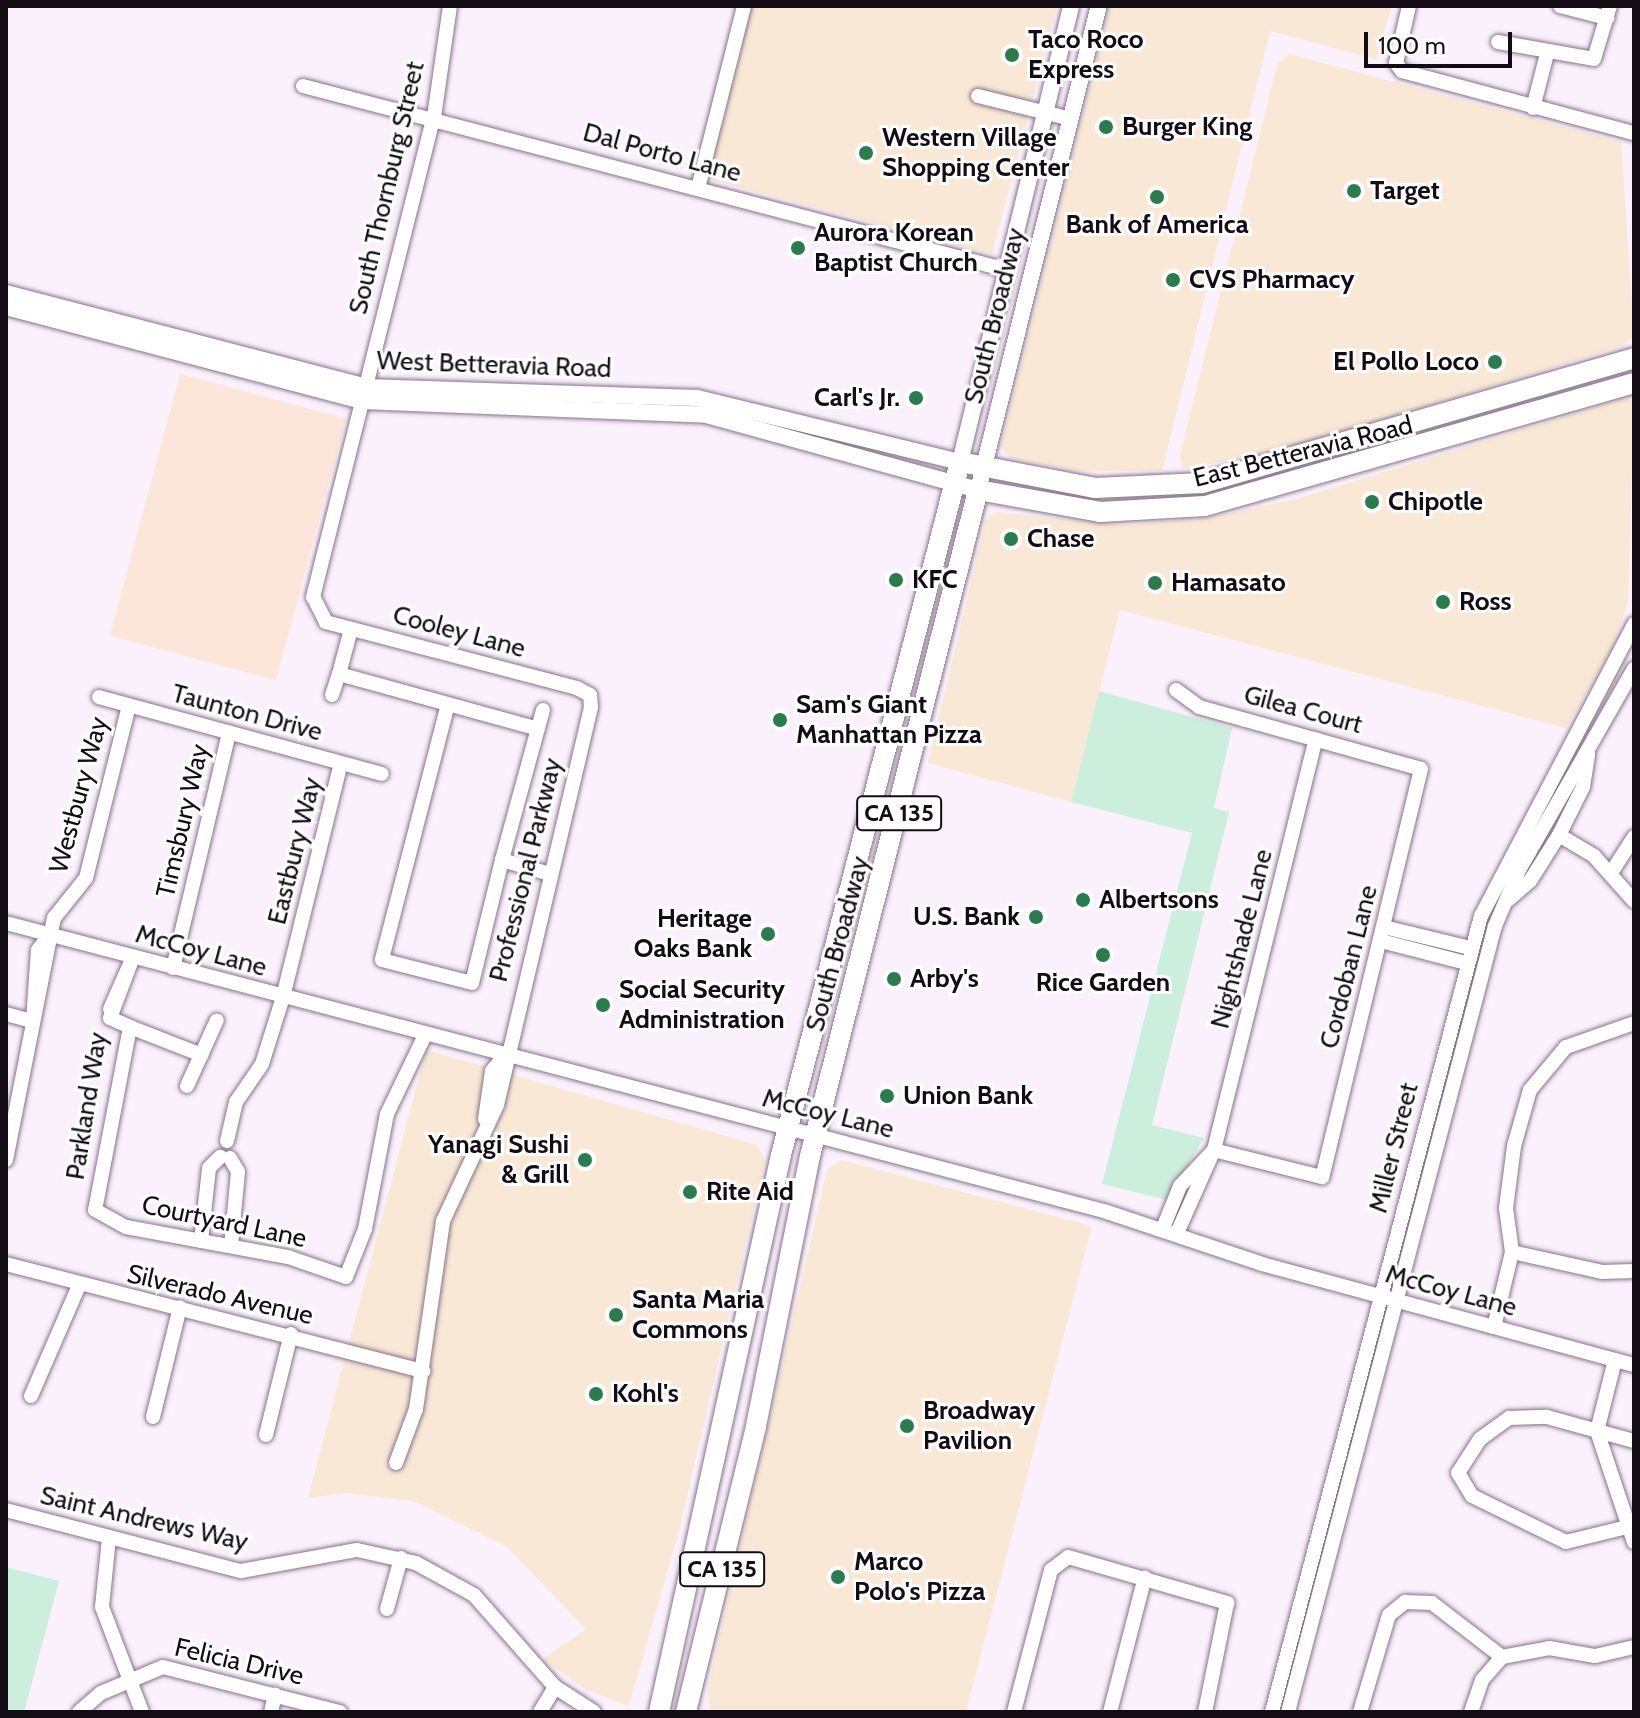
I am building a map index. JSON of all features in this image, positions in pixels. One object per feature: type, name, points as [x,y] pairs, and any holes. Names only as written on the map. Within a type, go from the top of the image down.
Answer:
[{"type":"highway","name":"East Betteravia Road","points":[[983,468],[1095,488],[1169,487],[1408,426],[1634,358]]},
{"type":"highway","name":"East Betteravia Road","points":[[978,490],[1093,512],[1169,511],[1275,491],[1634,383]]},
{"type":"highway","points":[[1408,426],[1416,450]]},
{"type":"highway","name":"West Betteravia Road","points":[[960,462],[983,468]]},
{"type":"highway","name":"South Broadway","points":[[659,1712],[787,1128],[960,462]]},
{"type":"highway","name":"South Broadway","points":[[686,1712],[756,1426],[816,1136],[978,490]]},
{"type":"highway","points":[[850,891],[877,899]]},
{"type":"main road","name":"South Broadway","points":[[960,462],[1071,6]]},
{"type":"main road","name":"South Broadway","points":[[978,490],[1099,6]]},
{"type":"main road","points":[[1032,277],[1020,263],[1041,160],[1037,145]]},
{"type":"main road","name":"West Betteravia Road","points":[[6,293],[364,394],[697,398],[960,462]]},
{"type":"main road","name":"West Betteravia Road","points":[[6,307],[364,394],[694,413],[978,490]]},
{"type":"street","name":"South Thornburg Street","points":[[317,613],[313,597],[434,117],[450,6]]},
{"type":"street","points":[[698,188],[744,6]]},
{"type":"street","points":[[1409,6],[1396,63],[1414,77],[1634,133]]},
{"type":"street","points":[[1498,42],[1547,54],[1594,59],[1608,12],[1560,6]]},
{"type":"street","points":[[1533,108],[1547,54]]},
{"type":"street","name":"Dal Porto Lane","points":[[303,86],[434,117],[1007,270]]},
{"type":"street","points":[[978,96],[1071,119]]},
{"type":"street","name":"Cooley Lane","points":[[317,613],[351,629],[590,695]]},
{"type":"street","name":"Miller Street","points":[[1272,1712],[1468,956],[1501,869],[1634,624]]},
{"type":"street","points":[[332,695],[351,629]]},
{"type":"street","name":"Miller Street","points":[[1288,1712],[1504,903],[1634,669]]},
{"type":"street","points":[[339,674],[538,729]]},
{"type":"street","name":"Gilea Court","points":[[1176,690],[1199,707],[1421,769]]},
{"type":"street","name":"Professional Parkway","points":[[396,1463],[423,1371],[443,1221],[485,1119],[492,1071],[504,1056],[550,874],[590,695]]},
{"type":"street","name":"Taunton Drive","points":[[99,697],[382,774]]},
{"type":"street","points":[[448,704],[382,960],[472,983],[543,710]]},
{"type":"street","name":"Westbury Way","points":[[6,1160],[50,934],[59,908],[86,878],[129,705]]},
{"type":"street","name":"Timsbury Way","points":[[173,968],[229,733]]},
{"type":"street","name":"Nightshade Lane","points":[[1170,1231],[1180,1186],[1214,1150],[1316,739]]},
{"type":"street","name":"Miller Street","points":[[1504,903],[1530,881],[1559,835],[1583,787],[1588,747]]},
{"type":"street","name":"Eastbury Way","points":[[225,1158],[235,1147],[227,1141],[236,1102],[262,1064],[283,997],[341,763]]},
{"type":"street","name":"Cordoban Lane","points":[[1214,1150],[1322,1177],[1421,769]]},
{"type":"street","points":[[1559,835],[1611,873],[1634,901]]},
{"type":"street","points":[[1611,873],[1634,837]]},
{"type":"street","points":[[502,860],[550,874]]},
{"type":"street","name":"McCoy Lane","points":[[6,923],[1170,1231],[1380,1297],[1634,1365]]},
{"type":"street","points":[[1382,934],[1468,956]]},
{"type":"street","name":"Parkland Way","points":[[95,1210],[130,1027],[110,1018],[133,957]]},
{"type":"street","points":[[6,1014],[33,1021]]},
{"type":"street","points":[[187,1086],[217,1020]]},
{"type":"street","points":[[1494,1327],[1512,1252],[1506,1194],[1530,1090],[1566,1047],[1634,1023]]},
{"type":"street","points":[[130,1027],[202,1055]]},
{"type":"street","name":"Courtyard Lane","points":[[95,1210],[126,1227],[231,1246],[346,1277],[365,1229],[387,1114],[425,1035]]},
{"type":"street","points":[[201,1241],[209,1168],[225,1158],[238,1172],[231,1246]]},
{"type":"street","points":[[1512,1252],[1602,1272],[1634,1271]]},
{"type":"street","name":"Silverado Avenue","points":[[6,1264],[78,1288],[180,1307],[423,1371]]},
{"type":"street","points":[[31,1396],[78,1288]]},
{"type":"street","points":[[153,1417],[180,1307]]},
{"type":"street","points":[[266,1435],[291,1334]]},
{"type":"street","points":[[1615,1360],[1597,1431],[1634,1542]]},
{"type":"street","points":[[1627,1527],[1566,1542],[1472,1496],[1459,1482],[1480,1439],[1509,1418],[1547,1417],[1634,1441]]},
{"type":"street","name":"Saint Andrews Way","points":[[6,1510],[241,1571],[357,1550],[401,1558],[474,1595],[555,1687],[594,1712]]},
{"type":"street","points":[[109,1538],[102,1607],[142,1712]]},
{"type":"street","points":[[1014,1712],[1051,1570],[1061,1557],[1145,1577],[1227,1603],[1205,1712]]},
{"type":"street","points":[[387,1609],[401,1558]]},
{"type":"street","points":[[1110,1712],[1145,1577]]},
{"type":"street","points":[[1360,1712],[1389,1615],[1405,1602],[1432,1603],[1502,1657]]},
{"type":"street","points":[[1471,1712],[1482,1680],[1502,1657],[1549,1648],[1595,1656],[1634,1647]]},
{"type":"street","name":"Felicia Drive","points":[[79,1712],[128,1678],[163,1667],[340,1712]]},
{"type":"street","points":[[540,1712],[555,1687]]},
{"type":"street","points":[[271,1712],[275,1694]]},
{"type":"shaded area","name":"Western Village Shopping Center","points":[[752,6],[1057,6],[992,254],[704,178]]},
{"type":"shaded area","points":[[1110,6],[1392,6],[1376,59],[1270,31],[1162,471],[1080,471],[1011,459],[1001,446]]},
{"type":"shaded area","points":[[1289,54],[1621,142],[1634,335],[1623,346],[1282,450],[1183,469],[1180,455],[1277,65]]},
{"type":"shaded area","points":[[180,374],[346,419],[276,680],[110,636]]},
{"type":"shaded area","points":[[1622,399],[1634,400],[1628,603],[1612,648],[1566,728],[1120,610],[1071,802],[928,763],[986,519],[996,512],[1125,525],[1212,517],[1296,499]]},
{"type":"shaded area","points":[[426,1050],[757,1145],[765,1161],[679,1531],[629,1706],[584,1689],[543,1659],[586,1629],[506,1546],[413,1501],[346,1493],[308,1498]]},
{"type":"shaded area","name":"Broadway Pavilion","points":[[841,1160],[1092,1226],[966,1712],[711,1712],[707,1692],[827,1170]]},
{"type":"green space","points":[[1099,691],[1232,728],[1214,808],[1229,812],[1152,1125],[1204,1138],[1167,1200],[1102,1184],[1192,833],[1071,802]]},
{"type":"green space","points":[[6,1567],[59,1581],[24,1712],[6,1712]]},
{"type":"place","name":"Taco Roco Express","points":[[1012,55]]},
{"type":"place","name":"Burger King","points":[[1106,127]]},
{"type":"place","name":"Western Village Shopping Center","points":[[866,153]]},
{"type":"place","name":"Target","points":[[1354,191]]},
{"type":"place","name":"Bank of America","points":[[1157,197]]},
{"type":"place","name":"Aurora Korean Baptist Church","points":[[798,248]]},
{"type":"place","name":"CVS Pharmacy","points":[[1173,280]]},
{"type":"place","name":"El Pollo Loco","points":[[1495,362]]},
{"type":"place","name":"Carl's Jr.","points":[[916,398]]},
{"type":"place","name":"Chipotle","points":[[1372,502]]},
{"type":"place","name":"Chase","points":[[1011,539]]},
{"type":"place","name":"KFC","points":[[896,580]]},
{"type":"place","name":"Hamasato","points":[[1155,583]]},
{"type":"place","name":"Ross","points":[[1443,602]]},
{"type":"place","name":"Sam's Giant Manhattan Pizza","points":[[780,720]]},
{"type":"place","name":"Albertsons","points":[[1083,900]]},
{"type":"place","name":"U.S. Bank","points":[[1036,917]]},
{"type":"place","name":"Heritage Oaks Bank","points":[[768,934]]},
{"type":"place","name":"Rice Garden","points":[[1103,955]]},
{"type":"place","name":"Arby's","points":[[894,979]]},
{"type":"place","name":"Social Security Administration","points":[[603,1005]]},
{"type":"place","name":"Union Bank","points":[[887,1096]]},
{"type":"place","name":"Yanagi Sushi & Grill","points":[[585,1160]]},
{"type":"place","name":"Rite Aid","points":[[690,1192]]},
{"type":"place","name":"Santa Maria Commons","points":[[616,1315]]},
{"type":"place","name":"Kohl's","points":[[596,1394]]},
{"type":"place","name":"Broadway Pavilion","points":[[907,1426]]},
{"type":"place","name":"Marco Polo's Pizza","points":[[838,1577]]}]
